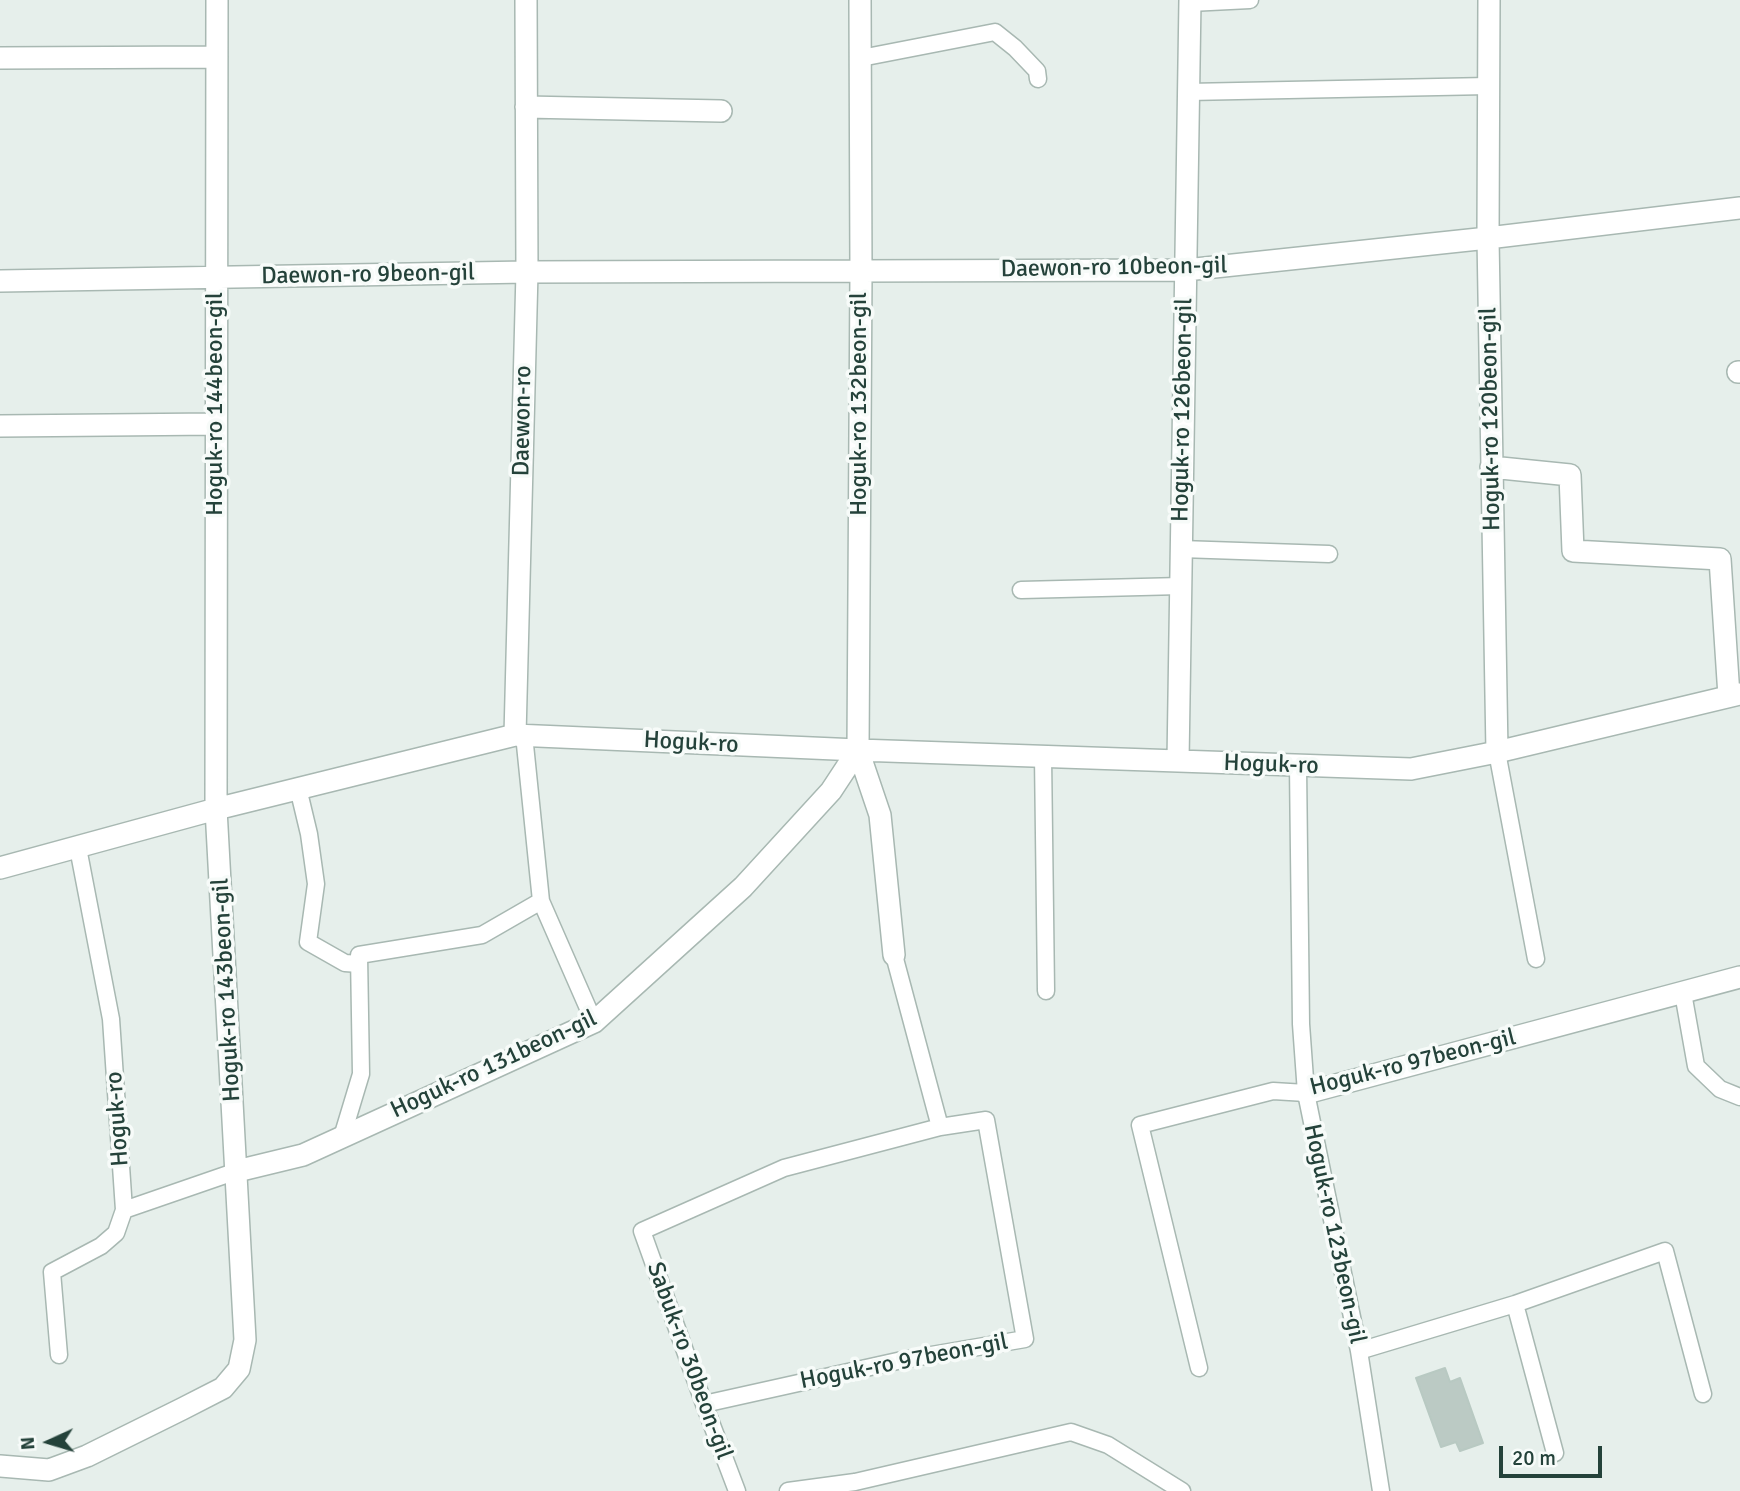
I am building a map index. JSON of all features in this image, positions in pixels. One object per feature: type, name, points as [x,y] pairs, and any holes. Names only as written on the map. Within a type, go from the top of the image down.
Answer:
[{"type":"street","name":"Hoguk-ro 144beon-gil","points":[[216,809],[217,0]]},
{"type":"street","name":"Daewon-ro","points":[[520,735],[527,272],[526,0]]},
{"type":"street","name":"Hoguk-ro 132beon-gil","points":[[858,750],[860,0]]},
{"type":"street","name":"Hoguk-ro 120beon-gil","points":[[1489,0],[1488,238],[1497,752]]},
{"type":"street","name":"Hoguk-ro 126beon-gil","points":[[1178,761],[1190,1]]},
{"type":"street","points":[[0,58],[217,57]]},
{"type":"street","points":[[526,107],[721,111]]},
{"type":"street","name":"Daewon-ro 10beon-gil","points":[[527,272],[1186,270],[1740,208]]},
{"type":"street","name":"Daewon-ro 9beon-gil","points":[[0,281],[527,272]]},
{"type":"street","points":[[0,426],[216,424]]},
{"type":"street","name":"Hoguk-ro","points":[[0,868],[298,788],[520,735],[858,750],[1411,769],[1497,752],[1735,695],[1720,559],[1573,551],[1570,475],[1492,467]]},
{"type":"street","points":[[858,750],[880,815],[894,955]]},
{"type":"street","name":"Hoguk-ro 131beon-gil","points":[[237,1171],[303,1155],[594,1023],[743,887],[831,791],[858,750]]},
{"type":"street","name":"Hoguk-ro 143beon-gil","points":[[0,1466],[49,1470],[87,1456],[223,1388],[239,1369],[245,1340],[216,809]]},
{"type":"street","name":"Hoguk-ro 97beon-gil","points":[[1306,1093],[1740,977]]},
{"type":"lane","points":[[1190,1],[1250,0]]},
{"type":"lane","points":[[861,58],[995,32],[1016,48],[1037,71],[1038,79]]},
{"type":"lane","points":[[1188,92],[1488,86]]},
{"type":"lane","name":"Hoguk-ro 126beon-gil","points":[[1181,549],[1329,554]]},
{"type":"lane","points":[[1021,590],[1181,586]]},
{"type":"lane","points":[[520,735],[541,901],[594,1023]]},
{"type":"lane","points":[[1497,752],[1536,959]]},
{"type":"lane","points":[[1043,756],[1046,991]]},
{"type":"lane","name":"Hoguk-ro 123beon-gil","points":[[1298,766],[1301,1024],[1306,1093],[1359,1351],[1381,1491]]},
{"type":"lane","points":[[298,788],[309,834],[316,884],[308,942],[345,963],[359,964]]},
{"type":"lane","name":"Hoguk-ro","points":[[78,848],[111,1019],[124,1210]]},
{"type":"lane","points":[[342,1137],[361,1074],[359,954],[482,935],[541,901]]},
{"type":"lane","points":[[894,955],[940,1127]]},
{"type":"lane","points":[[1682,993],[1696,1066],[1720,1089],[1740,1097]]},
{"type":"lane","name":"Hoguk-ro 97beon-gil","points":[[1199,1368],[1140,1125],[1273,1091],[1306,1093]]},
{"type":"lane","name":"Hoguk-ro 97beon-gil","points":[[642,1231],[784,1168],[940,1127],[986,1120],[1025,1339],[902,1360],[704,1404]]},
{"type":"lane","points":[[59,1355],[52,1272],[101,1246],[116,1233],[124,1210],[237,1171]]},
{"type":"lane","name":"Sabuk-ro 30beon-gil","points":[[642,1231],[737,1491]]},
{"type":"lane","points":[[1359,1351],[1516,1304],[1665,1251],[1703,1394]]},
{"type":"lane","points":[[1516,1304],[1555,1452]]},
{"type":"lane","points":[[788,1491],[855,1482],[1071,1432],[1108,1445],[1182,1491]]},
{"type":"building","points":[[1445,1368],[1450,1382],[1460,1378],[1483,1443],[1460,1451],[1456,1442],[1441,1447],[1416,1378]]}]
